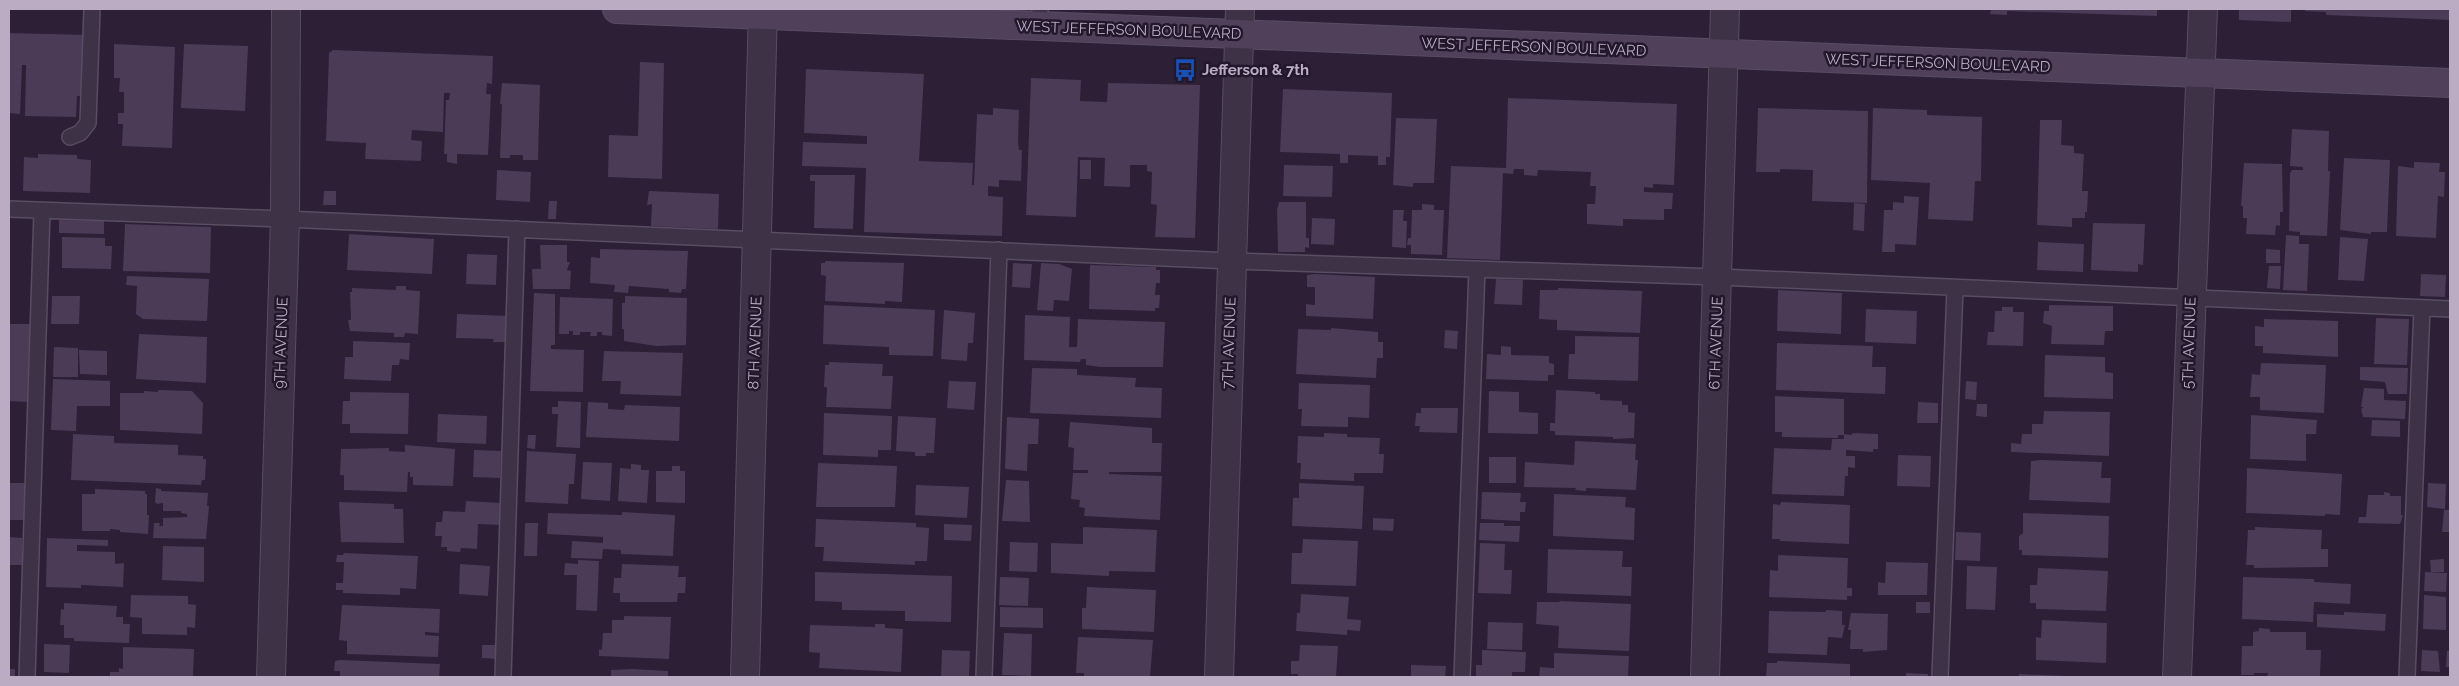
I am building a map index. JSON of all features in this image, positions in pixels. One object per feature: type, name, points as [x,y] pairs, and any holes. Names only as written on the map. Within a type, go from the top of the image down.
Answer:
[{"type":"main road","name":"WEST JEFFERSON BOULEVARD","points":[[617,9],[1240,21],[1724,54],[2450,83]]},
{"type":"street","name":"9TH AVENUE","points":[[271,677],[284,219],[286,9]]},
{"type":"street","name":"6TH AVENUE","points":[[1705,677],[1726,9]]},
{"type":"street","name":"5TH AVENUE","points":[[2177,677],[2203,9]]},
{"type":"street","name":"8TH AVENUE","points":[[745,677],[763,12]]},
{"type":"street","name":"7TH AVENUE","points":[[1219,677],[1240,21]]},
{"type":"lane","points":[[70,137],[80,133],[88,123],[92,9]]},
{"type":"lane","points":[[9,209],[284,219],[1232,261],[1719,277],[2450,309]]},
{"type":"lane","points":[[28,677],[42,210]]},
{"type":"lane","points":[[503,677],[518,229]]},
{"type":"lane","points":[[984,677],[999,250]]},
{"type":"lane","points":[[1462,677],[1477,269]]},
{"type":"lane","points":[[1940,677],[1955,288]]},
{"type":"lane","points":[[2408,677],[2422,308]]},
{"type":"building","points":[[1991,9],[2157,9],[2157,16],[2007,11],[2007,15],[1990,14]]},
{"type":"building","points":[[2239,9],[2291,9],[2291,22],[2239,20]]},
{"type":"building","points":[[2305,9],[2450,9],[2450,20],[2326,15],[2326,12],[2305,11]]},
{"type":"building","points":[[9,33],[88,35],[85,96],[77,96],[76,117],[25,116],[26,65],[22,65],[20,114],[9,113]]},
{"type":"building","points":[[114,44],[175,47],[172,148],[122,146],[123,124],[118,124],[118,113],[124,113],[124,92],[119,92],[120,78],[114,78]]},
{"type":"building","points":[[184,44],[248,46],[245,111],[181,108]]},
{"type":"building","points":[[333,50],[493,56],[492,84],[487,83],[486,94],[491,94],[488,155],[457,154],[457,164],[447,162],[447,154],[444,154],[446,100],[449,100],[450,93],[444,93],[443,132],[412,130],[411,140],[422,141],[421,161],[365,159],[366,143],[326,141],[329,53]]},
{"type":"building","points":[[640,62],[664,63],[662,179],[608,177],[609,135],[638,136]]},
{"type":"building","points":[[806,69],[924,74],[919,161],[973,163],[972,185],[974,185],[977,114],[993,115],[993,108],[1019,110],[1018,140],[1019,150],[1022,150],[1021,181],[999,180],[999,187],[988,186],[988,196],[1003,197],[1002,236],[864,232],[866,168],[802,166],[803,142],[867,144],[867,136],[804,133]]},
{"type":"building","points":[[1031,78],[1081,80],[1080,101],[1107,102],[1108,83],[1200,85],[1195,238],[1155,237],[1157,205],[1151,204],[1152,172],[1147,171],[1147,165],[1130,165],[1130,187],[1104,186],[1105,158],[1078,157],[1076,217],[1026,215]]},
{"type":"building","points":[[502,83],[540,85],[538,160],[523,160],[523,155],[510,155],[510,158],[500,158]]},
{"type":"building","points":[[1283,89],[1392,93],[1390,157],[1386,157],[1386,165],[1378,165],[1378,156],[1348,155],[1348,163],[1340,163],[1340,154],[1280,152]]},
{"type":"building","points":[[1508,98],[1677,104],[1674,185],[1653,184],[1653,188],[1644,187],[1644,192],[1673,193],[1672,209],[1664,209],[1664,220],[1623,219],[1623,226],[1587,224],[1587,204],[1595,204],[1596,186],[1590,186],[1591,172],[1538,170],[1537,176],[1524,175],[1524,169],[1514,169],[1513,174],[1503,173],[1500,260],[1447,258],[1451,166],[1506,168]]},
{"type":"building","points":[[1758,108],[1868,111],[1867,203],[1812,201],[1813,170],[1780,169],[1780,172],[1756,172]]},
{"type":"building","points":[[1873,108],[1927,110],[1927,115],[1982,117],[1981,181],[1975,181],[1973,221],[1928,219],[1930,183],[1871,180]]},
{"type":"building","points":[[1396,118],[1437,119],[1434,183],[1413,183],[1413,187],[1393,185]]},
{"type":"building","points":[[2040,120],[2062,120],[2061,145],[2074,146],[2074,153],[2084,154],[2082,191],[2088,191],[2087,212],[2085,212],[2085,218],[2072,218],[2072,227],[2037,225]]},
{"type":"building","points":[[2292,129],[2329,131],[2328,171],[2330,171],[2327,236],[2300,235],[2300,232],[2289,231],[2290,173],[2292,170],[2303,170],[2303,167],[2290,166]]},
{"type":"building","points":[[38,154],[77,155],[77,159],[91,160],[90,193],[23,191],[24,157],[38,158]]},
{"type":"building","points":[[2344,158],[2390,160],[2387,232],[2371,232],[2371,234],[2340,230]]},
{"type":"building","points":[[1080,160],[1091,160],[1091,179],[1080,179]]},
{"type":"building","points":[[2414,162],[2440,163],[2439,172],[2445,172],[2444,197],[2438,196],[2436,238],[2396,236],[2398,166],[2414,168]]},
{"type":"building","points":[[2244,163],[2282,164],[2283,212],[2280,212],[2280,226],[2276,225],[2275,235],[2246,234],[2247,218],[2243,218],[2243,206],[2241,206]]},
{"type":"building","points":[[1284,165],[1333,166],[1332,197],[1283,196]]},
{"type":"building","points":[[497,170],[531,172],[530,202],[496,200]]},
{"type":"building","points":[[810,175],[855,175],[853,229],[814,228],[815,181],[810,181]]},
{"type":"building","points":[[324,191],[336,191],[336,205],[323,205]]},
{"type":"building","points":[[649,191],[719,194],[718,229],[651,226],[652,204],[647,205]]},
{"type":"building","points":[[1904,196],[1919,197],[1916,245],[1895,244],[1895,252],[1882,252],[1884,210],[1893,210],[1893,202],[1904,203]]},
{"type":"building","points":[[549,201],[557,201],[556,219],[548,219]]},
{"type":"building","points":[[1279,202],[1306,202],[1306,238],[1309,238],[1309,248],[1305,247],[1305,252],[1278,252],[1277,210]]},
{"type":"building","points":[[1854,203],[1865,204],[1864,231],[1853,230]]},
{"type":"building","points":[[1422,204],[1434,205],[1434,210],[1444,210],[1442,255],[1411,254],[1411,245],[1407,245],[1408,238],[1411,238],[1412,210],[1422,210]]},
{"type":"building","points":[[1393,210],[1404,210],[1403,221],[1407,221],[1406,248],[1392,247]]},
{"type":"building","points":[[1312,218],[1335,219],[1334,245],[1311,244]]},
{"type":"building","points":[[59,220],[104,221],[104,234],[59,233]]},
{"type":"building","points":[[2093,223],[2145,224],[2143,265],[2138,264],[2138,272],[2091,270]]},
{"type":"building","points":[[125,224],[211,227],[210,273],[123,271]]},
{"type":"building","points":[[349,234],[434,239],[432,274],[347,270]]},
{"type":"building","points":[[2286,235],[2299,236],[2299,244],[2309,244],[2307,291],[2283,290]]},
{"type":"building","points":[[62,237],[105,238],[105,246],[112,246],[111,269],[62,268]]},
{"type":"building","points":[[2340,237],[2368,239],[2364,281],[2338,280]]},
{"type":"building","points":[[2038,242],[2084,244],[2083,272],[2037,270]]},
{"type":"building","points":[[540,245],[567,245],[567,262],[570,262],[567,270],[571,271],[570,289],[533,289],[532,269],[541,269]]},
{"type":"building","points":[[600,249],[688,251],[686,289],[682,289],[681,293],[669,292],[669,289],[629,286],[628,293],[614,292],[615,285],[590,283],[591,257],[600,258]]},
{"type":"building","points":[[2266,249],[2280,250],[2280,263],[2266,263]]},
{"type":"building","points":[[467,254],[497,255],[496,285],[466,284]]},
{"type":"building","points":[[825,261],[904,263],[902,302],[885,301],[885,304],[825,301],[826,276],[821,275],[821,263],[825,263]]},
{"type":"building","points":[[1013,263],[1032,264],[1030,288],[1012,287]]},
{"type":"building","points":[[1041,263],[1059,264],[1072,269],[1069,301],[1054,300],[1053,311],[1037,310]]},
{"type":"building","points":[[1090,265],[1156,267],[1156,270],[1160,270],[1160,283],[1156,283],[1155,295],[1160,295],[1159,308],[1155,308],[1155,311],[1089,309]]},
{"type":"building","points":[[2269,266],[2281,266],[2280,289],[2267,288]]},
{"type":"building","points":[[2421,274],[2446,275],[2445,297],[2420,296]]},
{"type":"building","points":[[1307,275],[1375,277],[1373,319],[1306,316],[1306,304],[1315,305],[1315,287],[1307,287]]},
{"type":"building","points":[[127,276],[209,279],[207,321],[143,319],[136,314],[137,286],[126,285]]},
{"type":"building","points":[[1496,279],[1523,280],[1522,305],[1494,304]]},
{"type":"building","points":[[396,286],[406,286],[406,290],[420,291],[418,334],[405,333],[404,337],[394,337],[394,333],[350,331],[348,320],[351,320],[350,292],[352,292],[352,288],[396,290]]},
{"type":"building","points":[[1558,288],[1642,291],[1640,333],[1557,330],[1557,320],[1539,319],[1540,290],[1558,290]]},
{"type":"building","points":[[1778,290],[1842,293],[1841,334],[1777,331]]},
{"type":"building","points":[[534,293],[555,294],[555,345],[551,345],[551,349],[584,350],[583,392],[530,391]]},
{"type":"building","points":[[52,296],[80,296],[79,324],[51,324]]},
{"type":"building","points":[[625,296],[687,298],[686,345],[656,346],[624,341],[622,303],[625,303]]},
{"type":"building","points":[[560,297],[613,299],[612,336],[602,335],[602,332],[597,332],[597,336],[590,336],[591,332],[580,332],[580,335],[573,335],[573,331],[569,331],[569,334],[559,334]]},
{"type":"building","points":[[824,305],[935,310],[933,356],[889,355],[889,347],[823,344]]},
{"type":"building","points":[[2049,305],[2113,306],[2113,331],[2105,331],[2104,345],[2051,344],[2052,326],[2043,323],[2044,311],[2049,311]]},
{"type":"building","points":[[2002,307],[2013,307],[2013,312],[2024,312],[2023,346],[1987,345],[1988,332],[1994,332],[1995,311],[2002,311]]},
{"type":"building","points":[[1866,309],[1917,311],[1916,344],[1865,342]]},
{"type":"building","points":[[944,310],[975,313],[973,343],[968,343],[967,361],[941,359]]},
{"type":"building","points":[[457,314],[510,316],[509,342],[493,342],[494,339],[456,338]]},
{"type":"building","points":[[1025,315],[1070,317],[1069,347],[1077,347],[1078,319],[1165,322],[1163,367],[1100,367],[1086,365],[1086,359],[1081,359],[1080,362],[1024,360]]},
{"type":"building","points":[[2376,318],[2409,319],[2407,365],[2374,364]]},
{"type":"building","points":[[2264,319],[2338,321],[2338,357],[2263,353],[2263,346],[2255,346],[2255,326],[2264,327]]},
{"type":"building","points":[[9,324],[30,324],[27,402],[9,401]]},
{"type":"building","points":[[1331,328],[1378,332],[1378,342],[1383,342],[1383,358],[1377,358],[1376,378],[1296,374],[1298,329],[1331,330]]},
{"type":"building","points":[[1445,330],[1458,331],[1457,349],[1444,348]]},
{"type":"building","points":[[139,334],[207,337],[206,383],[136,379]]},
{"type":"building","points":[[1575,336],[1639,337],[1638,381],[1568,379],[1569,354],[1575,354]]},
{"type":"building","points":[[353,341],[410,343],[409,360],[400,359],[399,365],[392,365],[391,381],[344,379],[345,357],[353,357]]},
{"type":"building","points":[[1777,343],[1873,346],[1872,367],[1886,367],[1885,394],[1776,390]]},
{"type":"building","points":[[1501,346],[1511,347],[1511,355],[1549,356],[1549,363],[1554,364],[1554,375],[1548,375],[1548,381],[1486,379],[1487,354],[1501,355]]},
{"type":"building","points":[[54,347],[78,348],[78,377],[53,377]]},
{"type":"building","points":[[79,350],[107,351],[107,375],[80,374]]},
{"type":"building","points":[[604,351],[683,353],[681,396],[620,394],[621,381],[602,381]]},
{"type":"building","points":[[2045,355],[2105,357],[2105,372],[2113,373],[2113,399],[2044,397]]},
{"type":"building","points":[[829,362],[883,364],[882,376],[893,376],[891,409],[826,407],[827,387],[824,387],[825,365],[829,365]]},
{"type":"building","points":[[2261,363],[2326,365],[2324,413],[2260,410],[2260,397],[2250,397],[2252,374],[2260,375]]},
{"type":"building","points":[[2360,367],[2408,368],[2407,394],[2388,394],[2385,382],[2360,380]]},
{"type":"building","points":[[1032,368],[1077,369],[1077,375],[1136,378],[1135,387],[1162,388],[1161,418],[1030,413]]},
{"type":"building","points":[[53,379],[110,381],[110,406],[77,406],[76,431],[51,430]]},
{"type":"building","points":[[949,381],[976,382],[974,410],[947,408]]},
{"type":"building","points":[[1966,381],[1977,382],[1976,400],[1965,399]]},
{"type":"building","points":[[1299,383],[1370,385],[1369,418],[1348,417],[1348,427],[1301,426],[1302,409],[1298,409]]},
{"type":"building","points":[[2364,388],[2384,389],[2384,400],[2406,401],[2405,419],[2363,417],[2361,409],[2364,407],[2361,407]]},
{"type":"building","points":[[158,390],[192,391],[203,403],[202,434],[120,430],[120,393],[158,392]]},
{"type":"building","points":[[1556,390],[1595,392],[1595,394],[1600,394],[1600,400],[1622,401],[1622,405],[1628,405],[1628,412],[1635,413],[1634,438],[1613,439],[1613,437],[1555,435],[1555,431],[1550,431],[1550,423],[1555,423]]},
{"type":"building","points":[[1489,391],[1519,392],[1519,412],[1538,413],[1538,434],[1488,433]]},
{"type":"building","points":[[350,392],[409,393],[408,434],[350,433],[350,424],[342,424],[343,401],[350,401]]},
{"type":"building","points":[[1775,396],[1844,399],[1844,435],[1838,435],[1838,438],[1782,437],[1782,432],[1775,432]]},
{"type":"building","points":[[558,401],[581,402],[580,448],[556,447],[558,414],[552,414],[552,407],[558,407]]},
{"type":"building","points":[[588,402],[608,403],[608,409],[624,410],[625,405],[680,407],[679,441],[586,437]]},
{"type":"building","points":[[1918,402],[1938,403],[1938,423],[1917,423]]},
{"type":"building","points":[[1977,404],[1987,404],[1987,417],[1976,416]]},
{"type":"building","points":[[1421,408],[1458,408],[1457,433],[1419,432],[1420,426],[1415,426],[1416,413],[1421,413]]},
{"type":"building","points":[[2044,411],[2110,412],[2109,456],[2011,452],[2011,443],[2021,444],[2022,434],[2032,434],[2032,424],[2043,424]]},
{"type":"building","points":[[824,413],[892,416],[891,450],[878,450],[878,457],[823,455]]},
{"type":"building","points":[[438,414],[487,416],[486,444],[437,442]]},
{"type":"building","points":[[2251,415],[2317,420],[2316,434],[2306,434],[2306,461],[2250,459]]},
{"type":"building","points":[[898,416],[936,418],[934,453],[926,453],[926,456],[915,456],[915,452],[896,451]]},
{"type":"building","points":[[1007,417],[1039,419],[1038,444],[1028,444],[1027,471],[1005,469]]},
{"type":"building","points":[[2372,420],[2400,421],[2400,437],[2371,436]]},
{"type":"building","points":[[1070,422],[1152,428],[1152,443],[1162,443],[1161,472],[1109,472],[1109,474],[1162,476],[1160,520],[1084,516],[1085,508],[1079,507],[1080,500],[1071,499],[1073,473],[1088,473],[1088,470],[1073,470],[1074,448],[1068,447]]},
{"type":"building","points":[[1324,433],[1347,434],[1347,437],[1380,438],[1379,454],[1384,454],[1383,473],[1354,473],[1354,481],[1300,479],[1301,463],[1297,463],[1298,436],[1324,437]]},
{"type":"building","points":[[1852,433],[1878,434],[1878,449],[1873,449],[1873,452],[1846,450],[1846,456],[1855,456],[1855,468],[1848,467],[1848,476],[1845,476],[1844,496],[1772,494],[1774,448],[1831,450],[1832,439],[1844,439],[1844,434],[1852,435]]},
{"type":"building","points":[[73,434],[114,436],[114,443],[178,445],[178,455],[203,456],[203,459],[206,459],[205,480],[202,480],[201,485],[71,480]]},
{"type":"building","points":[[528,435],[536,435],[535,449],[527,448]]},
{"type":"building","points":[[1575,441],[1636,444],[1635,460],[1638,460],[1636,490],[1586,488],[1586,491],[1575,490],[1576,488],[1524,487],[1525,462],[1574,465]]},
{"type":"building","points":[[405,445],[455,449],[453,486],[413,485],[413,477],[410,477],[410,472],[408,472],[407,492],[344,490],[344,475],[340,475],[341,449],[389,448],[389,451],[405,452]]},
{"type":"building","points":[[474,450],[501,451],[500,478],[473,477]]},
{"type":"building","points":[[527,451],[576,454],[574,484],[569,484],[568,504],[525,502]]},
{"type":"building","points":[[1898,455],[1931,456],[1930,487],[1897,486]]},
{"type":"building","points":[[1489,457],[1516,457],[1516,483],[1489,483]]},
{"type":"building","points":[[2031,461],[2102,462],[2101,478],[2111,478],[2110,503],[2029,500]]},
{"type":"building","points":[[583,462],[612,463],[610,501],[581,499]]},
{"type":"building","points":[[818,463],[897,466],[895,507],[816,507]]},
{"type":"building","points":[[631,464],[641,465],[641,470],[649,470],[647,503],[618,501],[620,468],[631,469]]},
{"type":"building","points":[[672,466],[680,466],[680,471],[685,471],[685,503],[656,502],[656,471],[672,471]]},
{"type":"building","points":[[2247,468],[2342,474],[2340,515],[2246,513]]},
{"type":"building","points":[[1006,480],[1029,481],[1030,522],[1002,521]]},
{"type":"building","points":[[9,483],[26,483],[25,520],[9,520]]},
{"type":"building","points":[[1299,483],[1364,486],[1362,529],[1292,526],[1293,498],[1299,498]]},
{"type":"building","points":[[2428,483],[2446,484],[2445,509],[2427,507]]},
{"type":"building","points":[[916,485],[969,487],[967,518],[915,515]]},
{"type":"building","points":[[156,488],[161,489],[161,491],[208,493],[207,506],[209,506],[206,539],[153,538],[154,523],[160,523],[159,526],[163,526],[163,518],[187,517],[187,514],[181,513],[181,511],[163,511],[163,503],[157,504],[155,502]]},
{"type":"building","points":[[95,489],[145,491],[145,494],[147,494],[147,515],[149,515],[148,534],[120,532],[120,530],[110,529],[110,531],[82,531],[82,494],[95,494]]},
{"type":"building","points":[[1482,492],[1521,493],[1520,502],[1526,502],[1525,512],[1520,512],[1520,521],[1481,519]]},
{"type":"building","points":[[2384,492],[2390,493],[2390,496],[2401,496],[2401,515],[2403,515],[2400,524],[2358,523],[2359,517],[2366,517],[2368,495],[2384,495]]},
{"type":"building","points":[[1554,494],[1626,497],[1625,507],[1635,508],[1634,540],[1553,536]]},
{"type":"building","points":[[466,501],[501,503],[501,525],[478,524],[477,549],[461,548],[460,552],[447,551],[447,547],[441,547],[442,536],[435,536],[436,522],[442,522],[443,511],[465,512]]},
{"type":"building","points":[[339,502],[394,504],[394,509],[403,509],[404,543],[341,542]]},
{"type":"building","points":[[1781,502],[1850,505],[1849,544],[1772,539],[1773,504],[1780,505]]},
{"type":"building","points":[[2444,510],[2450,510],[2450,532],[2442,532]]},
{"type":"building","points":[[622,512],[675,515],[673,556],[621,554],[621,550],[603,549],[602,559],[571,558],[572,541],[603,543],[603,537],[547,534],[548,513],[622,515]]},
{"type":"building","points":[[2023,513],[2109,516],[2108,558],[2022,555],[2022,550],[2019,550],[2019,536],[2023,533]]},
{"type":"building","points":[[1373,518],[1394,519],[1393,531],[1373,530]]},
{"type":"building","points":[[816,519],[916,523],[916,527],[929,528],[927,561],[915,561],[915,565],[823,561],[824,547],[815,547]]},
{"type":"building","points":[[525,523],[538,523],[537,556],[524,556]]},
{"type":"building","points":[[1480,523],[1504,523],[1504,526],[1520,526],[1519,542],[1479,540]]},
{"type":"building","points":[[944,524],[972,525],[971,541],[944,540]]},
{"type":"building","points":[[1083,527],[1157,530],[1155,572],[1109,571],[1109,576],[1051,573],[1051,543],[1083,544]]},
{"type":"building","points":[[2255,527],[2322,530],[2321,549],[2328,549],[2328,567],[2254,568],[2254,565],[2246,565],[2248,530],[2255,530]]},
{"type":"building","points":[[1956,532],[1981,533],[1980,561],[1955,560]]},
{"type":"building","points":[[9,537],[22,538],[22,565],[9,565]]},
{"type":"building","points":[[47,538],[108,540],[108,546],[77,545],[77,551],[115,552],[115,564],[124,563],[123,587],[81,585],[81,588],[46,587]]},
{"type":"building","points":[[1303,539],[1358,541],[1356,586],[1291,584],[1292,553],[1302,553]]},
{"type":"building","points":[[1010,542],[1038,543],[1037,572],[1009,571]]},
{"type":"building","points":[[1480,543],[1505,544],[1504,570],[1512,570],[1511,594],[1478,593]]},
{"type":"building","points":[[163,546],[204,547],[204,582],[162,580]]},
{"type":"building","points":[[1548,549],[1623,551],[1622,567],[1632,567],[1631,596],[1547,593]]},
{"type":"building","points":[[344,553],[418,556],[416,589],[400,588],[400,595],[343,593],[343,590],[336,590],[336,583],[343,583],[344,562],[336,562],[337,555],[343,555]]},
{"type":"building","points":[[1778,555],[1848,558],[1847,588],[1852,588],[1852,596],[1847,596],[1847,600],[1769,597],[1770,570],[1778,571]]},
{"type":"building","points":[[2444,559],[2444,572],[2431,572],[2430,560]]},
{"type":"building","points":[[578,560],[599,561],[597,611],[576,610],[577,575],[564,575],[565,563],[578,564]]},
{"type":"building","points":[[1886,562],[1928,563],[1927,595],[1878,595],[1878,582],[1885,583]]},
{"type":"building","points":[[460,564],[490,566],[488,596],[459,594]]},
{"type":"building","points":[[622,564],[679,566],[678,577],[686,577],[685,593],[678,593],[677,602],[620,602],[620,593],[613,593],[614,578],[621,578]]},
{"type":"building","points":[[1967,566],[1997,567],[1995,610],[1966,609]]},
{"type":"building","points":[[2038,568],[2108,571],[2106,611],[2036,609],[2036,603],[2030,603],[2030,585],[2037,585]]},
{"type":"building","points":[[815,572],[952,576],[951,622],[905,621],[905,611],[842,610],[842,602],[815,601]]},
{"type":"building","points":[[2425,572],[2447,573],[2446,592],[2424,591]]},
{"type":"building","points":[[1000,577],[1029,578],[1028,606],[999,605]]},
{"type":"building","points":[[2243,577],[2314,579],[2314,582],[2351,584],[2350,604],[2314,602],[2313,622],[2242,619]]},
{"type":"building","points":[[1087,587],[1156,590],[1154,632],[1082,629],[1082,608],[1086,608]]},
{"type":"building","points":[[1301,594],[1349,597],[1347,619],[1361,620],[1360,631],[1347,630],[1347,635],[1296,631],[1297,613],[1300,613]]},
{"type":"building","points":[[131,595],[188,596],[188,604],[196,605],[195,628],[187,627],[187,635],[142,634],[142,618],[130,617]]},
{"type":"building","points":[[2424,595],[2446,597],[2446,630],[2423,629]]},
{"type":"building","points":[[1537,602],[1631,604],[1629,651],[1558,648],[1559,626],[1536,624]]},
{"type":"building","points":[[1916,602],[1930,602],[1930,613],[1916,613]]},
{"type":"building","points":[[64,603],[117,606],[116,617],[123,617],[123,624],[130,624],[129,643],[74,641],[74,638],[64,638],[64,625],[60,625],[61,609],[64,610]]},
{"type":"building","points":[[342,605],[440,609],[439,633],[425,632],[425,635],[439,636],[438,657],[347,654],[347,641],[339,640]]},
{"type":"building","points":[[1000,607],[1043,608],[1043,628],[1000,627]]},
{"type":"building","points":[[1826,610],[1842,611],[1842,625],[1845,625],[1842,638],[1828,637],[1827,655],[1768,653],[1769,611],[1826,612]]},
{"type":"building","points":[[2344,612],[2386,614],[2385,631],[2317,627],[2317,614],[2344,615]]},
{"type":"building","points":[[1851,613],[1888,614],[1887,650],[1863,652],[1863,649],[1850,649],[1851,630],[1848,630]]},
{"type":"building","points":[[624,616],[671,617],[669,659],[599,656],[599,649],[602,650],[603,633],[612,633],[612,620],[624,620]]},
{"type":"building","points":[[2042,620],[2107,623],[2106,663],[2036,660],[2036,637],[2041,638]]},
{"type":"building","points":[[1488,622],[1523,623],[1522,650],[1487,649]]},
{"type":"building","points":[[875,624],[885,624],[885,628],[903,629],[901,672],[819,668],[820,653],[809,652],[810,625],[875,627]]},
{"type":"building","points":[[2259,628],[2270,629],[2270,632],[2306,632],[2306,650],[2321,650],[2320,677],[2267,677],[2268,673],[2241,675],[2242,646],[2253,646],[2253,632],[2259,631]]},
{"type":"building","points":[[1004,633],[1032,634],[1031,676],[1002,675]]},
{"type":"building","points":[[1078,637],[1153,640],[1150,677],[1084,677],[1084,673],[1076,673]]},
{"type":"building","points":[[44,644],[70,645],[69,673],[44,672]]},
{"type":"building","points":[[482,645],[498,645],[498,659],[482,658]]},
{"type":"building","points":[[1300,645],[1338,646],[1336,677],[1298,677],[1298,674],[1291,674],[1291,661],[1299,661]]},
{"type":"building","points":[[123,647],[194,649],[193,677],[110,677],[110,672],[119,672],[119,668],[123,669]]},
{"type":"building","points":[[942,650],[970,651],[969,677],[941,677]]},
{"type":"building","points":[[1482,650],[1526,652],[1525,672],[1512,672],[1512,677],[1476,677],[1476,665],[1482,665]]},
{"type":"building","points":[[2422,650],[2438,651],[2440,672],[2421,671]]},
{"type":"building","points":[[2447,651],[2450,651],[2450,667],[2446,667]]},
{"type":"building","points":[[1554,653],[1629,656],[1628,677],[1539,677],[1540,667],[1554,668]]},
{"type":"building","points":[[335,661],[440,664],[439,677],[340,677],[340,671],[334,671]]},
{"type":"building","points":[[1777,661],[1850,664],[1850,677],[1766,677],[1767,663],[1777,663]]},
{"type":"building","points":[[1411,665],[1446,666],[1445,677],[1411,677]]},
{"type":"building","points":[[9,669],[15,669],[15,677],[9,677]]},
{"type":"building","points":[[611,670],[668,671],[668,677],[611,677]]},
{"type":"building","points":[[1906,673],[1928,674],[1928,677],[1906,677]]},
{"type":"building","points":[[2019,674],[2067,676],[2067,677],[2019,677]]},
{"type":"place","name":"Jefferson & 7th","points":[[1185,70]]}]
